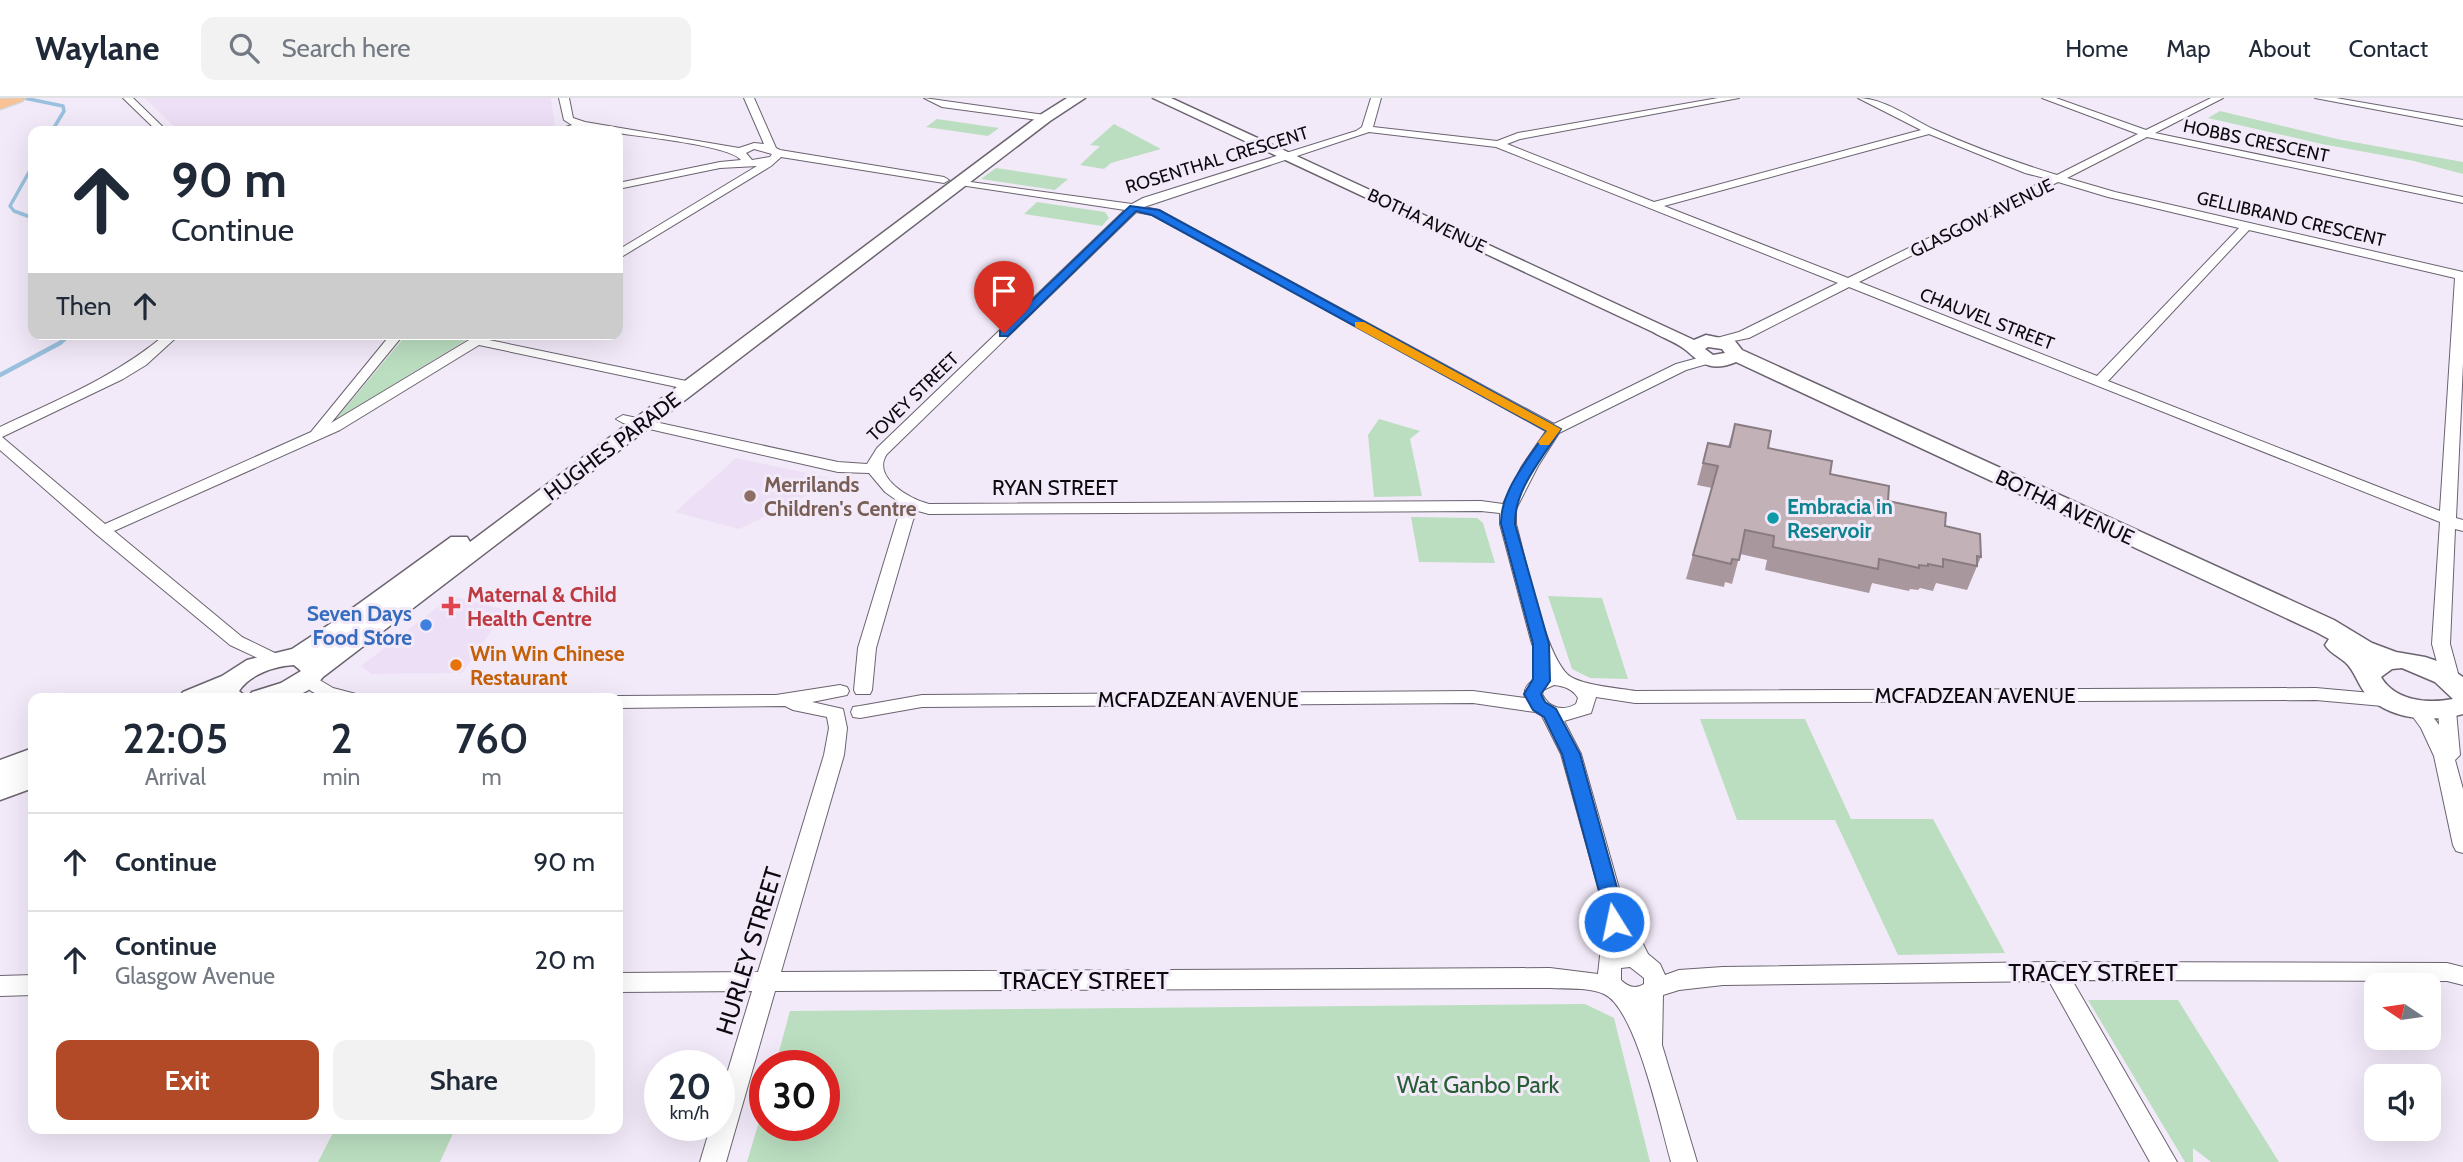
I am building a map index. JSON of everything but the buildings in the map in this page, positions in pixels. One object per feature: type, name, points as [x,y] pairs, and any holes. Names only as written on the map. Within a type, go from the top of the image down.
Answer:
[{"type":"main road","points":[[0,104],[17,98]]},
{"type":"street","points":[[128,98],[157,126]]},
{"type":"street","points":[[564,98],[569,120],[589,126]]},
{"type":"street","points":[[623,185],[773,156],[749,98]]},
{"type":"street","points":[[929,98],[942,104],[1037,117]]},
{"type":"street","name":"HUGHES PARADE","points":[[1037,117],[1052,98]]},
{"type":"street","name":"HUGHES PARADE","points":[[298,667],[359,616],[632,421],[1037,117],[1079,98]]},
{"type":"street","name":"BOTHA AVENUE","points":[[1160,98],[1717,349],[1764,377],[1872,423],[2188,568],[2325,626],[2363,649],[2394,660],[2419,664],[2458,695]]},
{"type":"street","name":"BOTHA AVENUE","points":[[1172,98],[1205,116]]},
{"type":"street","points":[[1376,98],[1367,129],[1498,144],[1518,136],[1734,98]]},
{"type":"street","name":"GELLIBRAND CRESCENT","points":[[1863,98],[1930,131],[2057,180],[2246,227],[2462,276]]},
{"type":"street","name":"HOBBS CRESCENT","points":[[2047,98],[2148,135],[2463,200]]},
{"type":"street","name":"GLASGOW AVENUE","points":[[1508,509],[1530,466],[1555,429],[2218,98]]},
{"type":"street","points":[[2320,98],[2463,123]]},
{"type":"street","points":[[579,126],[583,125]]},
{"type":"street","name":"ROSENTHAL CRESCENT","points":[[718,146],[752,147],[773,156],[1134,208],[1147,200],[1367,129]]},
{"type":"street","points":[[623,131],[718,146],[746,161]]},
{"type":"street","points":[[1654,205],[1930,131]]},
{"type":"street","points":[[623,251],[746,161],[752,147],[765,136]]},
{"type":"street","name":"CHAUVEL STREET","points":[[1498,144],[2456,524]]},
{"type":"street","points":[[1134,208],[1155,212],[1555,429]]},
{"type":"street","name":"TOVEY STREET","points":[[874,469],[874,462],[882,451],[1134,208]]},
{"type":"street","points":[[2099,382],[2246,227]]},
{"type":"street","points":[[2419,664],[2433,658],[2441,643],[2456,524],[2462,276]]},
{"type":"street","points":[[0,433],[118,376],[141,362],[167,340]]},
{"type":"street","points":[[309,439],[329,419],[393,340]]},
{"type":"street","points":[[102,531],[353,417],[480,340]]},
{"type":"street","points":[[492,340],[682,384]]},
{"type":"street","points":[[632,421],[838,467],[874,469],[878,478],[914,506],[905,520],[853,690]]},
{"type":"street","points":[[0,441],[7,454],[236,641],[298,667],[326,693]]},
{"type":"street","name":"RYAN STREET","points":[[914,506],[929,509],[1454,506],[1508,509]]},
{"type":"street","points":[[1508,509],[1508,524],[1541,644],[1561,679],[1541,697]]},
{"type":"street","name":"BOTHA AVENUE","points":[[2188,568],[2333,642],[2354,657],[2382,694],[2405,706]]},
{"type":"street","points":[[235,684],[244,660],[236,641]]},
{"type":"street","points":[[2441,643],[2458,695],[2449,769]]},
{"type":"street","points":[[1541,644],[1541,697],[1571,754],[1613,906],[1644,963],[1655,976],[1651,1047]]},
{"type":"street","points":[[2368,677],[2371,669],[2394,660]]},
{"type":"street","points":[[207,693],[298,667]]},
{"type":"street","points":[[277,693],[290,689],[298,667]]},
{"type":"street","name":"MCFADZEAN AVENUE","points":[[2316,694],[2352,687],[2368,677]]},
{"type":"street","name":"MCFADZEAN AVENUE","points":[[1561,679],[1581,688],[1635,697],[2316,694],[2405,706]]},
{"type":"street","points":[[1571,754],[1577,712],[1587,698],[1581,688]]},
{"type":"street","name":"MCFADZEAN AVENUE","points":[[623,702],[776,702],[853,690],[922,701],[1541,697],[1577,712],[1635,697]]},
{"type":"street","name":"HURLEY STREET","points":[[713,1162],[834,755],[838,728],[829,703],[853,690],[870,701],[859,713],[834,755]]},
{"type":"street","points":[[2405,706],[2458,695]]},
{"type":"street","name":"MCFADZEAN AVENUE","points":[[776,702],[834,713],[859,713],[922,701]]},
{"type":"street","points":[[2405,706],[2435,731],[2449,769],[2463,845]]},
{"type":"street","points":[[0,771],[28,760]]},
{"type":"street","points":[[0,790],[28,780]]},
{"type":"street","points":[[1613,906],[1614,977],[1651,1047],[1684,1162]]},
{"type":"street","points":[[1614,977],[1624,957],[1644,963]]},
{"type":"street","name":"TRACEY STREET","points":[[1644,963],[1677,972],[1723,976]]},
{"type":"street","points":[[2055,971],[2164,1162]]},
{"type":"street","name":"TRACEY STREET","points":[[1653,990],[1679,980],[1723,976],[2055,971],[2447,972],[2463,976]]},
{"type":"street","points":[[1614,977],[1637,997],[1653,990]]},
{"type":"street","name":"TRACEY STREET","points":[[623,982],[1550,978],[1588,981],[1614,977]]},
{"type":"street","points":[[0,986],[28,985]]},
{"type":"shaded area","points":[[145,98],[551,98],[555,126],[174,126]]},
{"type":"shaded area","name":"Merrilands Children's Centre","points":[[736,458],[838,480],[739,529],[675,512]]},
{"type":"shaded area","points":[[452,596],[506,610],[462,673],[371,674],[361,666]]},
{"type":"green space","points":[[2220,111],[2337,139],[2463,162],[2463,174],[2414,161],[2322,144],[2208,118]]},
{"type":"green space","points":[[937,119],[999,128],[988,136],[926,127]]},
{"type":"green space","points":[[1114,124],[1161,149],[1111,163],[1104,169],[1080,165],[1100,146],[1090,145]]},
{"type":"green space","points":[[996,168],[1068,179],[1055,190],[981,179]]},
{"type":"green space","points":[[1037,202],[1105,212],[1109,218],[1102,226],[1024,214]]},
{"type":"green space","points":[[402,340],[466,340],[335,420]]},
{"type":"green space","points":[[1379,419],[1420,431],[1410,439],[1422,496],[1374,497],[1368,435]]},
{"type":"green space","points":[[1411,517],[1477,518],[1483,523],[1495,563],[1419,562]]},
{"type":"green space","points":[[1548,596],[1602,598],[1628,679],[1590,678],[1572,669]]},
{"type":"green space","points":[[1700,719],[1805,719],[1851,819],[1933,819],[2005,953],[1898,955],[1835,820],[1737,820]]},
{"type":"green space","points":[[2088,1000],[2178,1000],[2279,1162],[2211,1162],[2193,1148],[2193,1162],[2185,1162]]},
{"type":"green space","name":"Wat Ganbo Park","points":[[1585,1004],[1614,1018],[1650,1162],[747,1162],[753,1141],[840,1141],[840,1050],[779,1050],[790,1011]]},
{"type":"green space","points":[[332,1134],[453,1134],[440,1162],[318,1162]]},
{"type":"waterway","points":[[24,98],[63,106],[64,111],[55,126]]},
{"type":"waterway","points":[[28,174],[10,206],[14,211],[28,216]]},
{"type":"waterway","points":[[0,375],[63,340]]},
{"type":"slow traffic","points":[[1360,324],[1555,429],[1544,442]]},
{"type":"place","name":"Merrilands Children's Centre","points":[[750,496]]},
{"type":"place","name":"Embracia in Reservoir","points":[[1773,518]]},
{"type":"place","name":"Maternal & Child Health Centre","points":[[451,606]]},
{"type":"place","name":"Seven Days Food Store","points":[[426,625]]},
{"type":"place","name":"Win Win Chinese Restaurant","points":[[456,665]]},
{"type":"route","points":[[1004,333],[1134,208],[1143,209],[1155,212],[1555,429],[1530,466],[1508,509],[1508,524],[1541,644],[1542,681],[1537,684],[1532,694],[1539,706],[1550,713],[1571,754],[1613,906],[1614,922]]}]
